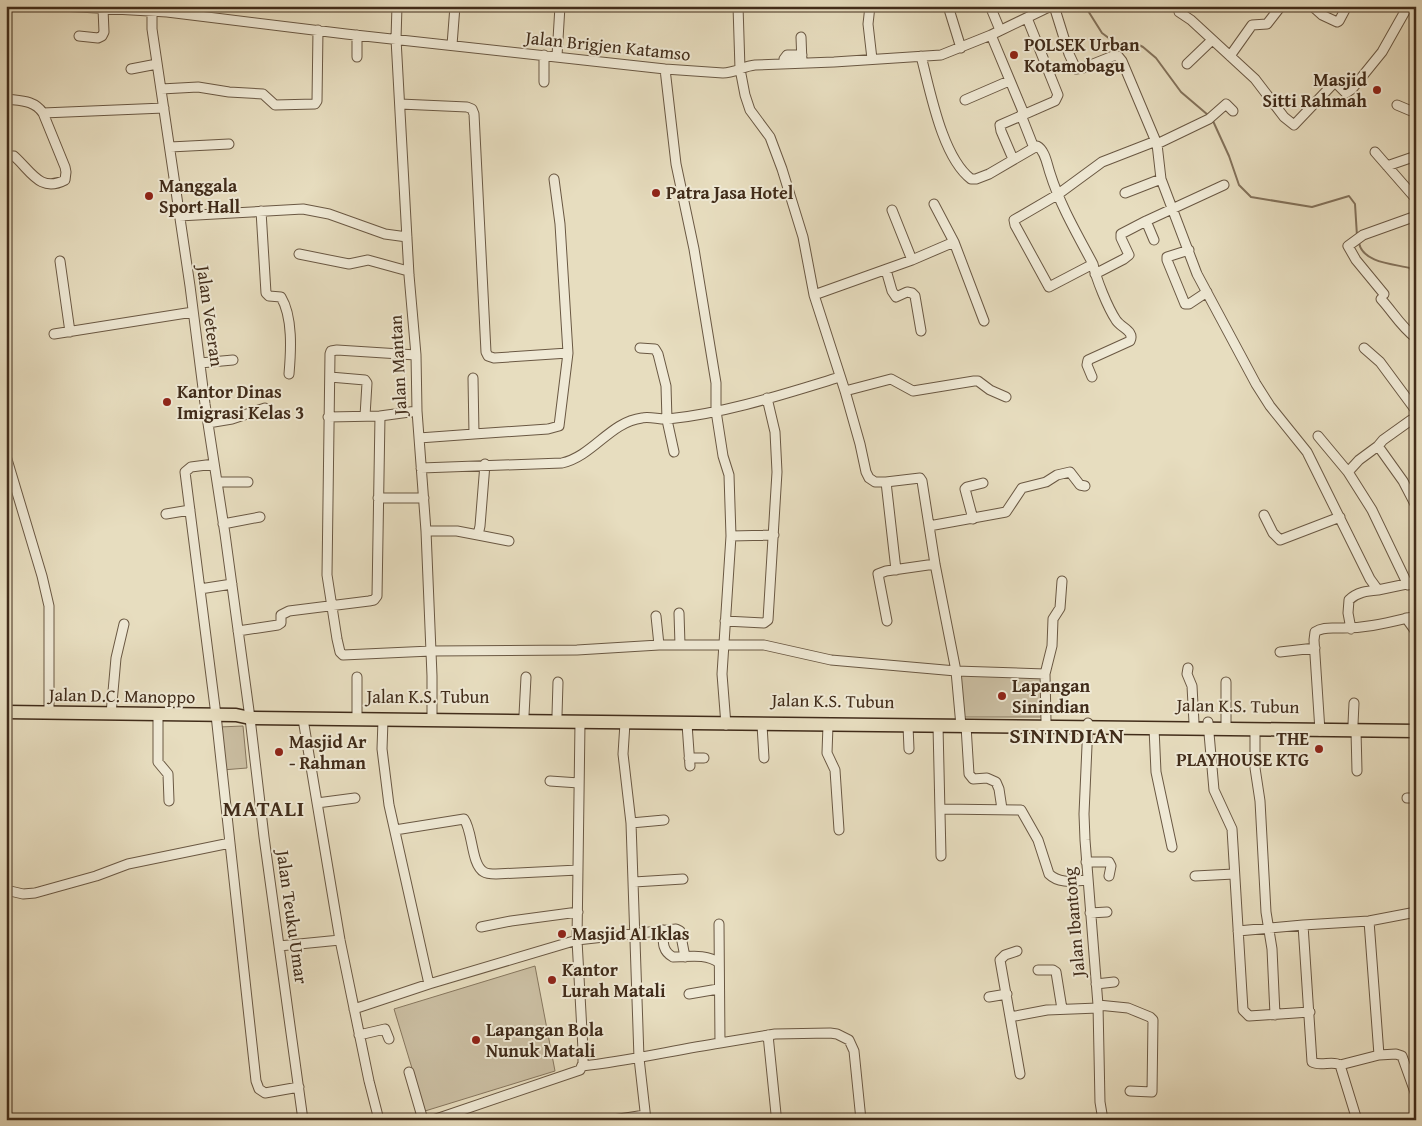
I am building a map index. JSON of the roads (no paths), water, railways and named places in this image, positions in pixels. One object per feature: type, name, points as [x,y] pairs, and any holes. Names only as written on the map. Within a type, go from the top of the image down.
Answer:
[{"type":"highway","name":"Jalan D.C. Manoppo","points":[[6,712],[250,716]]},
{"type":"highway","name":"Jalan K.S. Tubun","points":[[250,716],[357,714],[580,723],[687,724],[726,721],[762,725],[908,726],[1046,721],[1154,728],[1226,723],[1320,728]]},
{"type":"highway","name":"Jalan K.S. Tubun","points":[[250,716],[383,720],[557,715],[726,721],[1194,725],[1255,730],[1416,725]]},
{"type":"highway","name":"Jalan K.S. Tubun","points":[[1355,728],[1416,731]]},
{"type":"street","name":"Jalan Brigjen Katamso","points":[[61,6],[151,9],[357,35],[665,69],[728,73],[755,65],[784,64],[784,59],[787,55],[802,59]]},
{"type":"street","name":"Jalan Mantan","points":[[397,6],[396,39],[408,271],[416,355],[417,411],[426,531],[432,718]]},
{"type":"street","points":[[452,45],[455,6]]},
{"type":"street","points":[[557,56],[560,6]]},
{"type":"street","points":[[738,6],[740,69],[748,104],[753,115],[770,137],[782,169],[803,237],[814,295],[845,391],[867,475],[875,482],[920,478],[925,493],[935,564],[956,670],[969,774],[973,779],[987,778],[996,782],[1002,809]]},
{"type":"street","points":[[870,6],[868,24],[872,59]]},
{"type":"street","points":[[948,6],[961,48]]},
{"type":"street","points":[[990,6],[1000,30]]},
{"type":"street","points":[[801,37],[802,59],[872,59],[941,55],[991,35],[1053,6],[1068,54],[1076,69],[1113,56],[1120,58],[1132,81],[1156,143],[1161,179],[1197,274],[1256,384],[1270,406],[1307,452],[1370,579],[1378,590]]},
{"type":"street","points":[[1230,56],[1252,25],[1267,24],[1281,6]]},
{"type":"street","points":[[1312,6],[1337,22],[1347,7]]},
{"type":"street","points":[[1179,12],[1191,20],[1255,79],[1284,117],[1294,125],[1334,84],[1337,84],[1346,93],[1352,89],[1379,56],[1408,6]]},
{"type":"street","points":[[79,36],[98,38],[102,36],[104,32],[103,8]]},
{"type":"street","name":"Jalan Veteran","points":[[151,9],[157,64],[250,716]]},
{"type":"street","points":[[1013,159],[1000,126],[1055,100],[1058,95],[1027,18]]},
{"type":"street","points":[[161,89],[198,87],[229,92],[263,94],[275,105],[315,104],[317,101],[318,30]]},
{"type":"street","points":[[357,35],[357,57]]},
{"type":"street","points":[[991,35],[1034,148]]},
{"type":"street","points":[[1187,64],[1212,40]]},
{"type":"street","points":[[544,55],[544,82]]},
{"type":"street","points":[[921,56],[943,134],[958,166],[970,179],[976,179],[989,174],[1034,148],[1039,147],[1045,157],[1057,196],[1092,264],[1117,322],[1128,329],[1132,338],[1127,343],[1088,360],[1087,365],[1092,377]]},
{"type":"street","points":[[131,69],[157,64]]},
{"type":"street","points":[[665,69],[676,164],[694,249],[716,383],[716,411],[723,456],[729,475],[731,536],[722,674],[726,721]]},
{"type":"street","points":[[965,100],[1009,81]]},
{"type":"street","points":[[6,100],[32,102],[38,106],[43,113],[65,167],[65,180],[51,185],[46,184],[32,176],[27,168],[14,156],[6,156]]},
{"type":"street","points":[[400,104],[467,107],[472,109],[474,114],[486,348],[488,356],[494,358],[568,353]]},
{"type":"street","points":[[1092,264],[1049,287],[1014,220],[1057,196],[1102,162],[1156,143],[1212,117],[1226,104],[1233,111]]},
{"type":"street","points":[[1397,105],[1416,113]]},
{"type":"street","points":[[43,113],[164,108]]},
{"type":"street","points":[[170,147],[229,144]]},
{"type":"street","points":[[1375,152],[1416,198]]},
{"type":"street","points":[[1386,166],[1416,156]]},
{"type":"street","points":[[419,438],[548,429],[559,426],[568,353],[560,224],[554,179]]},
{"type":"street","points":[[1125,193],[1161,179]]},
{"type":"street","points":[[1095,274],[1127,258],[1128,253],[1121,234],[1224,185]]},
{"type":"street","points":[[934,204],[954,242],[984,321]]},
{"type":"street","points":[[179,216],[303,209],[315,211],[384,234],[407,237]]},
{"type":"street","points":[[892,210],[912,260]]},
{"type":"street","points":[[261,211],[266,293],[269,296],[281,297],[284,305],[291,347],[289,374]]},
{"type":"street","points":[[1416,216],[1349,243],[1349,249],[1399,323],[1416,338]]},
{"type":"street","points":[[1146,221],[1154,240]]},
{"type":"street","points":[[814,295],[886,270],[954,242]]},
{"type":"street","points":[[1189,250],[1168,257],[1167,260],[1185,304],[1189,304],[1207,292]]},
{"type":"street","points":[[299,254],[349,264],[357,264],[368,260],[408,271]]},
{"type":"street","points":[[60,261],[70,332]]},
{"type":"street","points":[[886,270],[892,291],[896,297],[907,292],[912,292],[915,296],[921,331]]},
{"type":"street","points":[[54,334],[193,312]]},
{"type":"street","points":[[640,348],[655,349],[658,354],[666,386],[667,420],[674,452]]},
{"type":"street","points":[[1348,472],[1383,440],[1414,421],[1415,409],[1380,362],[1364,348]]},
{"type":"street","points":[[416,355],[333,351],[330,354],[326,565],[330,605],[340,652],[343,655],[431,651],[577,650],[659,645],[764,645],[831,660],[956,670],[1045,674]]},
{"type":"street","points":[[200,363],[233,360]]},
{"type":"street","points":[[330,377],[365,380],[367,383],[365,416]]},
{"type":"street","points":[[421,468],[567,462],[592,448],[616,428],[642,418],[667,420],[716,411],[840,377]]},
{"type":"street","points":[[473,378],[474,434]]},
{"type":"street","points":[[845,391],[891,379],[913,391],[978,381],[990,390],[1006,397]]},
{"type":"street","points":[[725,621],[764,623],[768,621],[774,535],[776,442],[767,398]]},
{"type":"street","points":[[208,423],[232,419],[265,408]]},
{"type":"street","points":[[328,417],[380,416],[417,411]]},
{"type":"street","points":[[238,632],[278,625],[285,612],[369,601],[374,600],[377,596],[380,416]]},
{"type":"street","points":[[1318,436],[1348,472],[1372,510],[1412,584],[1367,591],[1349,600],[1348,613],[1351,629]]},
{"type":"street","points":[[1378,446],[1403,481],[1416,506]]},
{"type":"street","points":[[6,456],[42,576],[49,606],[49,713]]},
{"type":"street","points":[[214,464],[191,467],[186,470],[216,715],[257,1086],[261,1092],[265,1093],[299,1087]]},
{"type":"street","points":[[478,535],[485,464]]},
{"type":"street","points":[[929,526],[1006,512],[1022,488],[1046,482],[1057,475],[1070,472],[1080,485],[1085,486]]},
{"type":"street","points":[[217,482],[248,482]]},
{"type":"street","points":[[886,482],[896,570]]},
{"type":"street","points":[[973,519],[965,489],[983,482]]},
{"type":"street","points":[[378,498],[424,498]]},
{"type":"street","points":[[166,514],[190,510]]},
{"type":"street","points":[[1264,515],[1273,533],[1280,540],[1340,517]]},
{"type":"street","points":[[223,524],[260,517]]},
{"type":"street","points":[[426,531],[457,531],[509,541]]},
{"type":"street","points":[[731,536],[774,535]]},
{"type":"street","points":[[887,621],[878,574],[935,564]]},
{"type":"street","points":[[1046,721],[1045,674],[1052,646],[1053,619],[1060,608],[1062,581]]},
{"type":"street","points":[[200,589],[232,584]]},
{"type":"street","points":[[679,613],[680,645]]},
{"type":"street","points":[[656,616],[659,645]]},
{"type":"street","points":[[1320,728],[1314,635],[1318,630],[1325,628],[1351,629],[1416,616]]},
{"type":"street","points":[[1406,618],[1416,632]]},
{"type":"street","points":[[120,714],[116,658],[124,624]]},
{"type":"street","points":[[1280,652],[1315,648]]},
{"type":"street","points":[[1188,668],[1187,673],[1192,686],[1194,725],[1214,790],[1232,829],[1244,1012],[1249,1016],[1310,1012]]},
{"type":"street","points":[[524,715],[526,677]]},
{"type":"street","points":[[357,678],[357,714]]},
{"type":"street","points":[[557,715],[558,682]]},
{"type":"street","points":[[1226,682],[1226,723]]},
{"type":"street","points":[[1354,703],[1357,772]]},
{"type":"street","points":[[158,714],[158,762],[168,774],[169,801]]},
{"type":"street","name":"Jalan Teuku Umar","points":[[250,716],[264,837],[303,1120]]},
{"type":"street","points":[[303,719],[340,940],[378,1120]]},
{"type":"street","points":[[383,720],[385,778],[429,984]]},
{"type":"street","points":[[433,1120],[446,1118],[580,1070],[582,1066],[584,1050],[577,940],[580,723]]},
{"type":"street","points":[[613,1120],[645,1117],[639,1058],[634,882],[631,823],[624,754],[625,723]]},
{"type":"street","points":[[687,724],[689,762],[704,758]]},
{"type":"street","name":"Jalan Ibantong","points":[[1088,724],[1084,814],[1087,880],[1098,1007],[1100,1102],[1103,1120]]},
{"type":"street","points":[[762,725],[764,758]]},
{"type":"street","points":[[828,725],[828,753],[835,770],[839,830]]},
{"type":"street","points":[[908,726],[909,749]]},
{"type":"street","points":[[938,726],[941,856]]},
{"type":"street","points":[[1154,728],[1156,772],[1172,848]]},
{"type":"street","points":[[1255,730],[1255,768],[1260,801],[1266,904],[1274,968],[1275,1015]]},
{"type":"street","points":[[550,781],[579,784]]},
{"type":"street","points":[[317,803],[355,798]]},
{"type":"street","points":[[940,809],[1018,809],[1024,813],[1038,840],[1049,874],[1053,878],[1063,881],[1087,880]]},
{"type":"street","points":[[395,830],[464,819],[478,867],[484,872],[496,874],[578,870]]},
{"type":"street","points":[[631,823],[664,820]]},
{"type":"street","points":[[6,890],[22,894],[35,893],[158,857],[230,843]]},
{"type":"street","points":[[1086,862],[1109,862],[1111,866],[1110,876]]},
{"type":"street","points":[[1195,876],[1234,874]]},
{"type":"street","points":[[634,882],[683,879]]},
{"type":"street","points":[[481,928],[511,921],[578,912]]},
{"type":"street","points":[[1090,912],[1107,912]]},
{"type":"street","points":[[1238,931],[1303,924],[1369,921],[1416,912]]},
{"type":"street","points":[[1369,921],[1379,1055]]},
{"type":"street","points":[[719,924],[718,989],[720,1043]]},
{"type":"street","points":[[1303,924],[1312,1062],[1316,1064],[1335,1063],[1340,1065],[1379,1055],[1396,1054],[1402,1056],[1414,1083],[1416,1095]]},
{"type":"street","points":[[354,1009],[429,984],[577,940],[663,930],[680,931],[686,957]]},
{"type":"street","points":[[663,930],[663,945],[665,951],[672,957],[704,956],[713,958],[719,963]]},
{"type":"street","points":[[280,946],[340,940]]},
{"type":"street","points":[[1017,951],[1006,955],[1000,960],[1020,1074]]},
{"type":"street","points":[[1038,970],[1055,971],[1058,978],[1062,1009]]},
{"type":"street","points":[[1096,984],[1114,982]]},
{"type":"street","points":[[689,994],[718,989]]},
{"type":"street","points":[[989,997],[1006,994]]},
{"type":"street","points":[[1010,1017],[1062,1009],[1098,1007],[1128,1008],[1150,1017],[1153,1020],[1152,1092],[1130,1091]]},
{"type":"street","points":[[359,1035],[384,1029],[389,1039]]},
{"type":"street","points":[[582,1066],[768,1035],[837,1034],[849,1040],[854,1051],[861,1120]]},
{"type":"street","points":[[768,1035],[776,1114]]},
{"type":"street","points":[[1340,1065],[1356,1120]]},
{"type":"street","points":[[409,1072],[423,1120]]},
{"type":"waterway","points":[[1085,6],[1102,33],[1114,42],[1137,44],[1143,47],[1156,58],[1181,92],[1208,115]]},
{"type":"waterway","points":[[1213,121],[1229,156],[1239,185],[1251,197],[1312,207],[1349,196],[1355,204],[1357,236]]},
{"type":"waterway","points":[[1359,243],[1366,255],[1373,259],[1410,268],[1416,285]]},
{"type":"place","name":"POLSEK Urban Kotamobagu","points":[[1014,55]]},
{"type":"place","name":"Masjid Sitti Rahmah","points":[[1377,90]]},
{"type":"place","name":"Patra Jasa Hotel","points":[[656,193]]},
{"type":"place","name":"Manggala Sport Hall","points":[[149,196]]},
{"type":"place","name":"Kantor Dinas Imigrasi Kelas 3","points":[[167,402]]},
{"type":"place","name":"Lapangan Sinindian","points":[[1002,696]]},
{"type":"place","name":"THE PLAYHOUSE KTG","points":[[1319,749]]},
{"type":"place","name":"Masjid Ar - Rahman","points":[[279,752]]},
{"type":"place","name":"Masjid Al Iklas","points":[[562,934]]},
{"type":"place","name":"Kantor Lurah Matali","points":[[552,980]]},
{"type":"place","name":"Lapangan Bola Nunuk Matali","points":[[476,1040]]},
{"type":"district","name":"SININDIAN","points":[[1067,735]]},
{"type":"district","name":"MATALI","points":[[264,808]]}]
